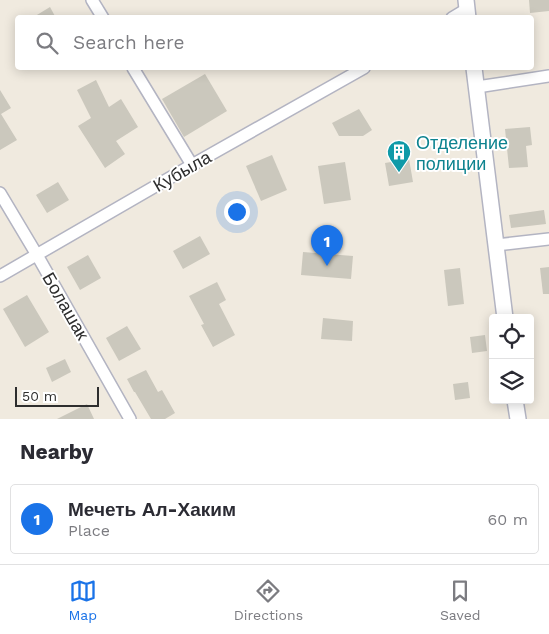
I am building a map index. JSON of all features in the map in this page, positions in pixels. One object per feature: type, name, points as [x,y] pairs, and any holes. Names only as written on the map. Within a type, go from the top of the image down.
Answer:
[{"type":"street","points":[[92,0],[101,15]]},
{"type":"street","points":[[134,70],[192,165]]},
{"type":"street","name":"Кубыла","points":[[0,276],[360,70]]},
{"type":"street","points":[[474,70],[505,314]]},
{"type":"street","points":[[476,87],[549,76]]},
{"type":"street","name":"Болашак","points":[[0,193],[130,419]]},
{"type":"street","points":[[496,245],[549,239]]},
{"type":"street","points":[[516,404],[518,419]]},
{"type":"building","points":[[529,0],[549,0],[549,11],[530,13]]},
{"type":"building","points":[[50,7],[54,15],[37,15]]},
{"type":"building","points":[[205,74],[227,111],[184,137],[162,99]]},
{"type":"building","points":[[96,80],[109,107],[121,99],[138,127],[116,141],[125,154],[105,168],[78,126],[91,118],[77,90]]},
{"type":"building","points":[[0,90],[11,108],[1,114],[17,140],[0,150]]},
{"type":"building","points":[[359,109],[372,130],[363,136],[339,136],[332,123]]},
{"type":"building","points":[[530,127],[532,145],[526,146],[528,167],[509,168],[505,129]]},
{"type":"building","points":[[272,155],[287,190],[261,201],[246,166]]},
{"type":"building","name":"Отделение полиции","points":[[409,159],[413,182],[389,186],[385,163]]},
{"type":"building","points":[[345,162],[351,200],[324,204],[318,166]]},
{"type":"building","points":[[58,182],[69,200],[47,213],[36,195]]},
{"type":"building","points":[[544,210],[546,224],[511,228],[509,215]]},
{"type":"building","points":[[200,236],[210,254],[183,269],[173,251]]},
{"type":"building","points":[[303,252],[353,256],[351,279],[301,275]]},
{"type":"building","points":[[88,255],[101,278],[80,290],[67,267]]},
{"type":"building","points":[[549,267],[549,294],[543,294],[540,268]]},
{"type":"building","points":[[460,268],[464,304],[448,306],[444,270]]},
{"type":"building","points":[[217,282],[226,300],[219,304],[235,335],[213,347],[201,325],[204,324],[189,296]]},
{"type":"building","points":[[27,295],[49,332],[25,347],[3,309]]},
{"type":"building","points":[[323,318],[353,321],[352,341],[321,339]]},
{"type":"building","points":[[127,326],[141,349],[119,361],[106,338]]},
{"type":"building","points":[[485,335],[487,351],[472,353],[470,337]]},
{"type":"building","points":[[65,359],[71,372],[52,382],[46,368]]},
{"type":"building","points":[[146,370],[158,392],[162,390],[175,413],[165,419],[151,419],[127,379]]},
{"type":"building","points":[[468,382],[470,398],[455,400],[453,384]]},
{"type":"building","points":[[87,404],[94,419],[57,419]]},
{"type":"place","name":"Отделение полиции","points":[[399,173]]},
{"type":"place","name":"Мечеть Ал-Хаким","points":[[327,266]]}]
